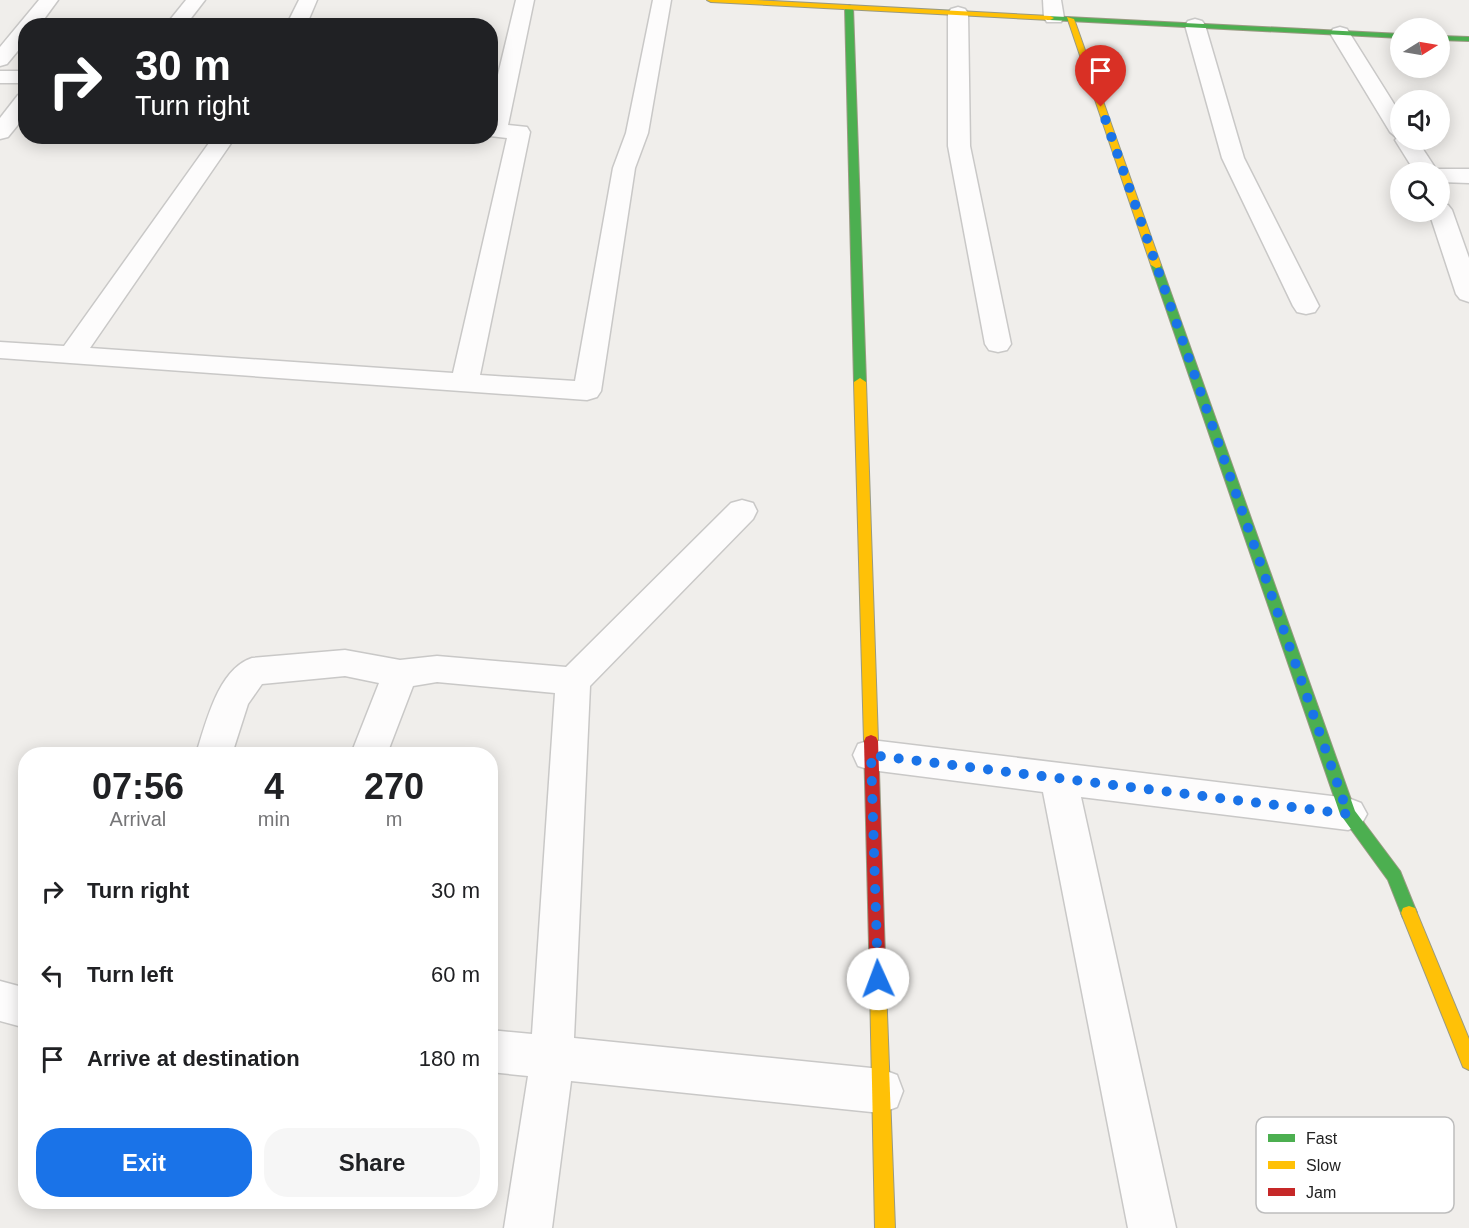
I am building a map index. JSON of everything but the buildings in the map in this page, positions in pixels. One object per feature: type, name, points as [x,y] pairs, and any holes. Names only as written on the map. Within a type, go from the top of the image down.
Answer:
[{"type":"street","points":[[34,18],[49,0]]},
{"type":"street","points":[[181,18],[196,0]]},
{"type":"street","points":[[300,18],[308,0]]},
{"type":"street","points":[[498,123],[525,0]]},
{"type":"street","points":[[0,350],[587,392],[624,168],[636,133],[662,0]]},
{"type":"street","points":[[711,0],[803,2],[958,13],[1059,12],[1195,25],[1390,35]]},
{"type":"street","points":[[849,7],[885,1228]]},
{"type":"street","points":[[1059,12],[1348,814],[1394,876],[1469,1061]]},
{"type":"street","points":[[958,13],[959,146],[998,344]]},
{"type":"street","points":[[1195,25],[1233,158],[1306,306]]},
{"type":"street","points":[[1340,33],[1390,114]]},
{"type":"street","points":[[0,60],[18,38]]},
{"type":"street","points":[[1450,38],[1469,39]]},
{"type":"street","points":[[0,132],[18,110]]},
{"type":"street","points":[[465,383],[519,132],[498,132]]},
{"type":"street","points":[[72,355],[219,144]]},
{"type":"street","points":[[1450,175],[1469,176]]},
{"type":"street","points":[[1444,222],[1467,285]]},
{"type":"street","points":[[528,1228],[552,1058],[573,681],[742,511]]},
{"type":"street","points":[[216,747],[232,699],[252,670],[345,663],[400,675],[438,669],[573,681]]},
{"type":"street","points":[[372,747],[400,675]]},
{"type":"street","points":[[871,755],[1348,814]]},
{"type":"street","points":[[1059,778],[1152,1228]]},
{"type":"street","points":[[0,1001],[18,1006]]},
{"type":"street","points":[[498,1052],[881,1091]]},
{"type":"traffic: fast","points":[[849,7],[860,382]]},
{"type":"traffic: fast","points":[[1050,18],[1390,35]]},
{"type":"traffic: fast","points":[[1450,38],[1469,39]]},
{"type":"traffic: fast","points":[[1156,265],[1348,814],[1394,876],[1409,913]]},
{"type":"traffic: slow","points":[[711,0],[1050,18]]},
{"type":"traffic: slow","points":[[1070,19],[1156,265]]},
{"type":"traffic: slow","points":[[860,382],[871,741]]},
{"type":"traffic: slow","points":[[1409,913],[1469,1061]]},
{"type":"traffic: slow","points":[[878,986],[885,1228]]},
{"type":"traffic: jam","points":[[871,741],[878,986]]},
{"type":"route","points":[[878,979],[871,755],[1348,814],[1101,107]]}]
